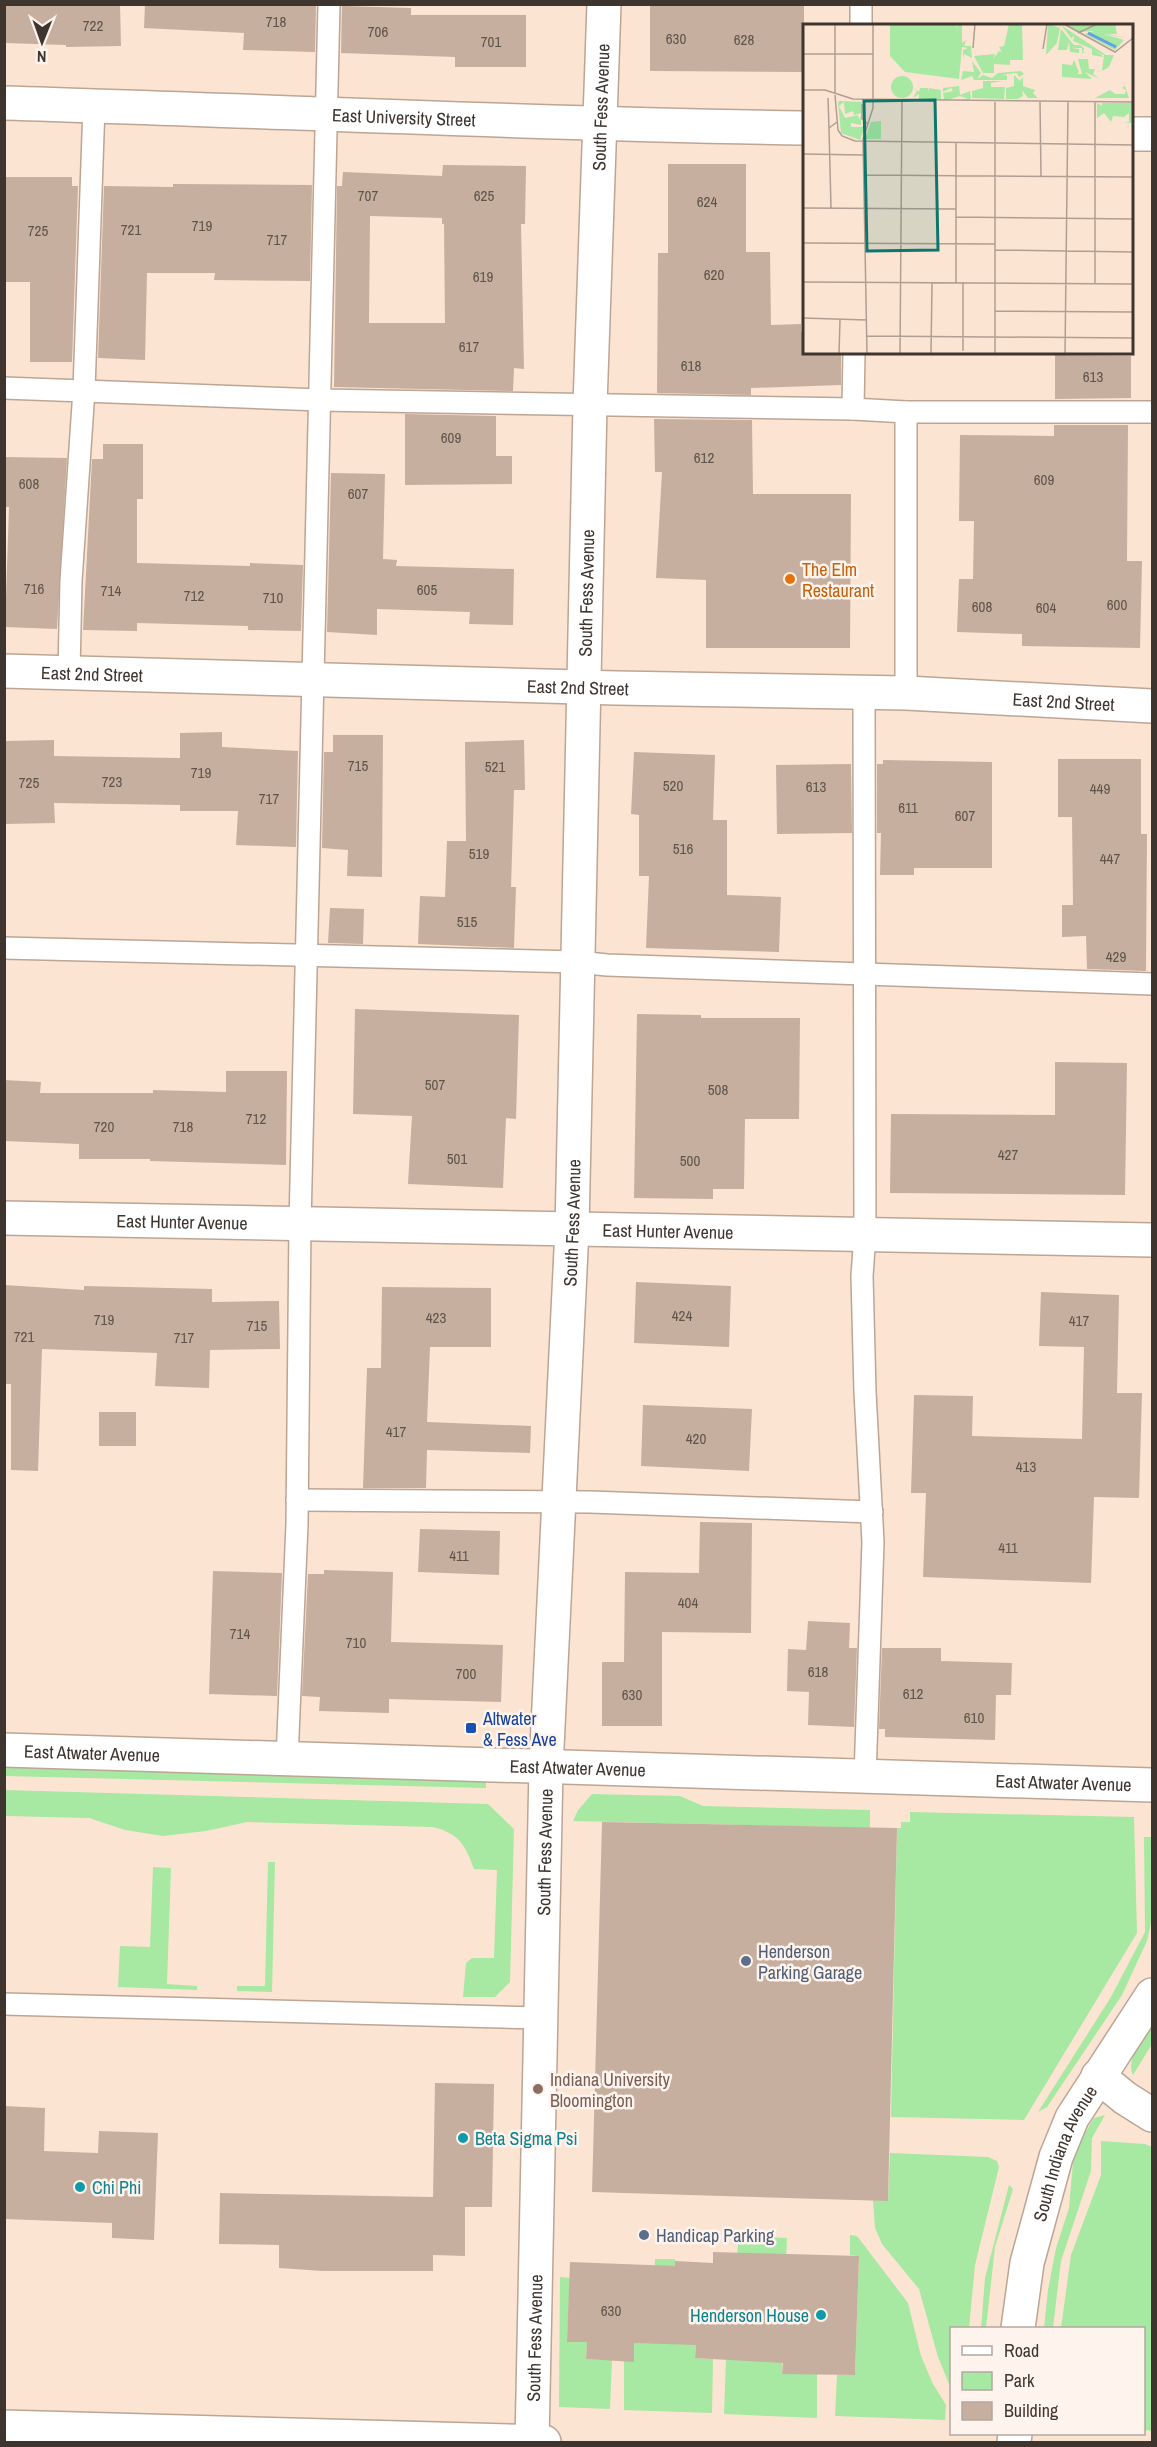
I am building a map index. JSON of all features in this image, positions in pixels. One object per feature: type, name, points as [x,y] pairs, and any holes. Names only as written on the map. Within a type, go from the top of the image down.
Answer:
[{"type":"street","name":"South Fess Avenue","points":[[532,2442],[539,2148],[539,2018],[546,1768],[572,1229],[590,405],[604,4]]},
{"type":"street","name":"East University Street","points":[[4,103],[803,128]]},
{"type":"street","points":[[1133,134],[1152,134]]},
{"type":"street","name":"East 2nd Street","points":[[4,671],[906,693],[1152,706]]},
{"type":"street","name":"East Hunter Avenue","points":[[4,1218],[1152,1240]]},
{"type":"street","name":"East Atwater Avenue","points":[[4,1750],[1152,1785]]},
{"type":"street","name":"South Indiana Avenue","points":[[1018,2327],[1027,2263],[1056,2157],[1072,2118],[1152,1995]]},
{"type":"street","points":[[1098,2076],[1125,2098],[1152,2115]]},
{"type":"street","points":[[4,2427],[544,2442]]},
{"type":"lane","points":[[287,1759],[297,1500],[300,1224],[329,4]]},
{"type":"lane","points":[[861,4],[861,24]]},
{"type":"lane","points":[[69,672],[71,581],[84,390],[94,106]]},
{"type":"lane","points":[[853,410],[854,354]]},
{"type":"lane","points":[[4,387],[320,400],[906,412],[1152,412]]},
{"type":"lane","points":[[906,412],[906,693]]},
{"type":"lane","points":[[864,692],[865,1234],[862,1276],[873,1542],[865,1777]]},
{"type":"lane","points":[[4,948],[577,962],[1152,984]]},
{"type":"lane","points":[[297,1500],[559,1502],[872,1512]]},
{"type":"lane","points":[[4,2004],[539,2018]]},
{"type":"green space","points":[[5,1765],[486,1778],[486,1788],[5,1776]]},
{"type":"green space","points":[[5,1790],[488,1804],[514,1829],[510,1982],[495,1997],[463,1997],[466,1963],[472,1958],[494,1958],[497,1870],[474,1869],[464,1847],[450,1833],[433,1827],[247,1822],[206,1831],[163,1836],[125,1830],[89,1818],[5,1816]]},
{"type":"green space","points":[[592,1794],[680,1796],[703,1806],[870,1810],[870,1828],[573,1821],[578,1810]]},
{"type":"green space","points":[[910,1812],[1134,1817],[1137,1933],[1024,2120],[891,2117],[897,1828],[901,1828],[901,1822],[910,1822]]},
{"type":"green space","points":[[1144,1837],[1152,1837],[1152,1918],[1147,1941],[1122,1995],[1047,2107],[1038,2112],[1111,1997],[1145,1932]]},
{"type":"green space","points":[[268,1862],[275,1862],[272,1992],[237,1991],[237,1986],[265,1986]]},
{"type":"green space","points":[[153,1867],[171,1868],[167,1984],[197,1986],[197,1990],[118,1987],[120,1946],[150,1947]]},
{"type":"green space","points":[[1152,2026],[1152,2044],[1133,2075],[1131,2062],[1133,2056]]},
{"type":"green space","points":[[1105,2115],[1092,2138],[1091,2171],[1061,2261],[1053,2327],[1044,2327],[1056,2248],[1069,2208],[1074,2151],[1094,2118]]},
{"type":"green space","points":[[1101,2141],[1145,2144],[1152,2147],[1152,2431],[1145,2430],[1145,2327],[1061,2327],[1071,2255],[1101,2175]]},
{"type":"green space","points":[[890,2153],[988,2157],[997,2161],[999,2167],[975,2265],[969,2327],[950,2327],[950,2387],[938,2357],[919,2289],[882,2244],[875,2228],[873,2200],[888,2201]]},
{"type":"green space","points":[[1009,2185],[1013,2189],[995,2247],[986,2327],[981,2327],[985,2278]]},
{"type":"green space","points":[[850,2235],[857,2236],[908,2303],[921,2356],[933,2384],[946,2405],[945,2420],[835,2416],[837,2375],[855,2375],[859,2256],[850,2255]]},
{"type":"green space","points":[[739,2236],[787,2238],[782,2373],[817,2374],[817,2418],[724,2414],[726,2359]]},
{"type":"green space","points":[[655,2259],[675,2259],[696,2345],[695,2358],[713,2359],[712,2413],[624,2410],[624,2361],[634,2361],[634,2343],[652,2343]]},
{"type":"green space","points":[[560,2277],[570,2278],[567,2342],[587,2342],[586,2359],[612,2360],[610,2409],[559,2407]]},
{"type":"building","points":[[4,4],[120,4],[121,46],[66,47],[66,45],[4,43]]},
{"type":"building","points":[[145,4],[316,5],[315,52],[243,50],[244,33],[144,28]]},
{"type":"building","points":[[650,4],[804,4],[803,72],[650,71]]},
{"type":"building","points":[[342,6],[411,8],[411,15],[526,15],[526,67],[455,67],[455,57],[341,53]]},
{"type":"building","points":[[668,164],[746,164],[746,252],[770,252],[771,325],[801,324],[803,354],[841,354],[841,385],[751,388],[751,395],[657,393],[658,253],[668,253]]},
{"type":"building","points":[[443,165],[526,166],[525,224],[521,224],[524,369],[514,368],[513,391],[334,387],[337,186],[342,186],[343,172],[442,176]],"holes":[[[370,216],[442,218],[442,224],[444,224],[445,323],[369,323]]]},
{"type":"building","points":[[4,177],[72,177],[72,186],[78,186],[72,362],[30,362],[30,282],[4,282]]},
{"type":"building","points":[[173,184],[312,185],[310,281],[214,280],[215,273],[147,273],[145,360],[98,358],[104,186],[173,187]]},
{"type":"building","points":[[1055,355],[1131,356],[1131,398],[1055,399]]},
{"type":"building","points":[[405,414],[496,416],[496,456],[512,456],[512,484],[405,485]]},
{"type":"building","points":[[654,419],[752,420],[753,494],[851,494],[850,648],[706,648],[706,580],[656,578],[662,472],[655,472]]},
{"type":"building","points":[[1054,425],[1128,425],[1127,561],[1142,561],[1140,648],[1022,646],[1022,634],[957,632],[959,579],[973,579],[974,521],[959,521],[960,435],[1054,436]]},
{"type":"building","points":[[103,444],[143,444],[143,499],[137,499],[137,563],[303,565],[301,631],[248,630],[248,626],[137,623],[137,631],[83,630],[92,459],[103,459]]},
{"type":"building","points":[[4,457],[67,458],[57,629],[5,627],[9,507],[4,507]]},
{"type":"building","points":[[331,473],[385,474],[383,559],[397,560],[396,566],[514,569],[513,625],[469,624],[470,612],[377,609],[377,635],[327,632]]},
{"type":"building","points":[[222,732],[222,747],[298,751],[296,847],[236,845],[238,811],[180,811],[180,805],[54,803],[55,823],[4,824],[4,741],[54,740],[54,756],[180,758],[180,733]]},
{"type":"building","points":[[333,735],[383,735],[382,877],[347,876],[348,850],[322,848],[324,752],[333,752]]},
{"type":"building","points":[[524,740],[525,790],[514,790],[511,887],[516,887],[514,948],[418,944],[420,896],[445,897],[447,841],[466,841],[465,742]]},
{"type":"building","points":[[634,752],[715,755],[713,820],[727,820],[727,895],[781,897],[779,952],[646,948],[649,876],[639,876],[639,815],[631,814]]},
{"type":"building","points":[[1058,759],[1141,759],[1141,834],[1147,834],[1146,971],[1087,969],[1086,936],[1062,937],[1062,905],[1073,905],[1072,817],[1058,817]]},
{"type":"building","points":[[883,760],[992,762],[992,868],[914,868],[914,875],[880,875],[881,833],[877,833],[877,764],[883,764]]},
{"type":"building","points":[[851,764],[852,833],[777,834],[776,765]]},
{"type":"building","points":[[330,908],[364,909],[363,944],[328,943]]},
{"type":"building","points":[[355,1009],[519,1015],[516,1119],[506,1118],[503,1188],[408,1184],[412,1116],[353,1114]]},
{"type":"building","points":[[637,1014],[701,1015],[701,1018],[800,1018],[799,1119],[745,1119],[744,1189],[713,1189],[713,1199],[634,1198]]},
{"type":"building","points":[[1055,1062],[1127,1063],[1125,1195],[890,1193],[891,1114],[1055,1115]]},
{"type":"building","points":[[226,1071],[287,1071],[286,1165],[150,1161],[150,1159],[79,1159],[79,1144],[4,1141],[4,1080],[41,1082],[40,1093],[153,1093],[153,1090],[226,1092]]},
{"type":"building","points":[[636,1282],[731,1286],[729,1347],[634,1343]]},
{"type":"building","points":[[4,1285],[84,1290],[84,1286],[212,1289],[212,1302],[279,1301],[280,1349],[210,1350],[209,1388],[155,1386],[157,1353],[42,1349],[38,1471],[11,1470],[11,1384],[4,1384]]},
{"type":"building","points":[[382,1287],[491,1288],[491,1347],[430,1347],[427,1422],[531,1426],[530,1453],[427,1450],[426,1488],[363,1488],[367,1368],[381,1368]]},
{"type":"building","points":[[1041,1292],[1119,1295],[1117,1393],[1142,1393],[1139,1498],[1094,1497],[1091,1583],[923,1577],[926,1493],[911,1493],[914,1395],[973,1396],[972,1436],[1082,1439],[1084,1347],[1039,1346]]},
{"type":"building","points":[[643,1405],[752,1409],[749,1471],[641,1466]]},
{"type":"building","points":[[99,1412],[136,1412],[136,1446],[99,1446]]},
{"type":"building","points":[[700,1522],[752,1523],[751,1633],[662,1632],[662,1726],[602,1726],[602,1662],[624,1662],[625,1572],[699,1573]]},
{"type":"building","points":[[420,1529],[500,1531],[499,1575],[418,1572]]},
{"type":"building","points":[[324,1570],[393,1572],[391,1642],[503,1645],[501,1702],[389,1699],[389,1713],[319,1711],[320,1697],[302,1696],[308,1574],[324,1574]]},
{"type":"building","points":[[213,1571],[282,1573],[277,1696],[209,1694]]},
{"type":"building","points":[[808,1621],[850,1623],[849,1648],[857,1648],[854,1727],[808,1725],[809,1692],[787,1691],[788,1649],[806,1650]]},
{"type":"building","points":[[882,1648],[941,1648],[941,1661],[1012,1663],[1011,1695],[996,1695],[995,1740],[885,1737],[885,1729],[879,1729]]},
{"type":"building","name":"Henderson Parking Garage","points":[[602,1822],[897,1828],[888,2201],[592,2192]]},
{"type":"building","name":"Beta Sigma Psi","points":[[435,2083],[494,2084],[492,2207],[465,2207],[465,2256],[433,2255],[433,2271],[322,2271],[279,2268],[279,2245],[219,2244],[220,2193],[433,2197]]},
{"type":"building","name":"Chi Phi","points":[[4,2106],[45,2108],[44,2151],[98,2153],[99,2131],[158,2133],[154,2240],[112,2238],[112,2223],[4,2219]]},
{"type":"building","points":[[713,2252],[859,2256],[855,2375],[782,2374],[783,2363],[695,2358],[696,2345],[634,2343],[634,2362],[586,2359],[587,2342],[567,2342],[570,2262],[675,2266],[675,2261],[713,2263]]},
{"type":"place","name":"The Elm Restaurant","points":[[790,579]]},
{"type":"place","name":"Altwater & Fess Ave","points":[[471,1728]]},
{"type":"place","name":"Henderson Parking Garage","points":[[746,1961]]},
{"type":"place","name":"Indiana University Bloomington","points":[[538,2089]]},
{"type":"place","name":"Beta Sigma Psi","points":[[463,2138]]},
{"type":"place","name":"Chi Phi","points":[[80,2187]]},
{"type":"place","name":"Handicap Parking","points":[[644,2235]]},
{"type":"place","name":"Henderson House","points":[[821,2315]]}]
